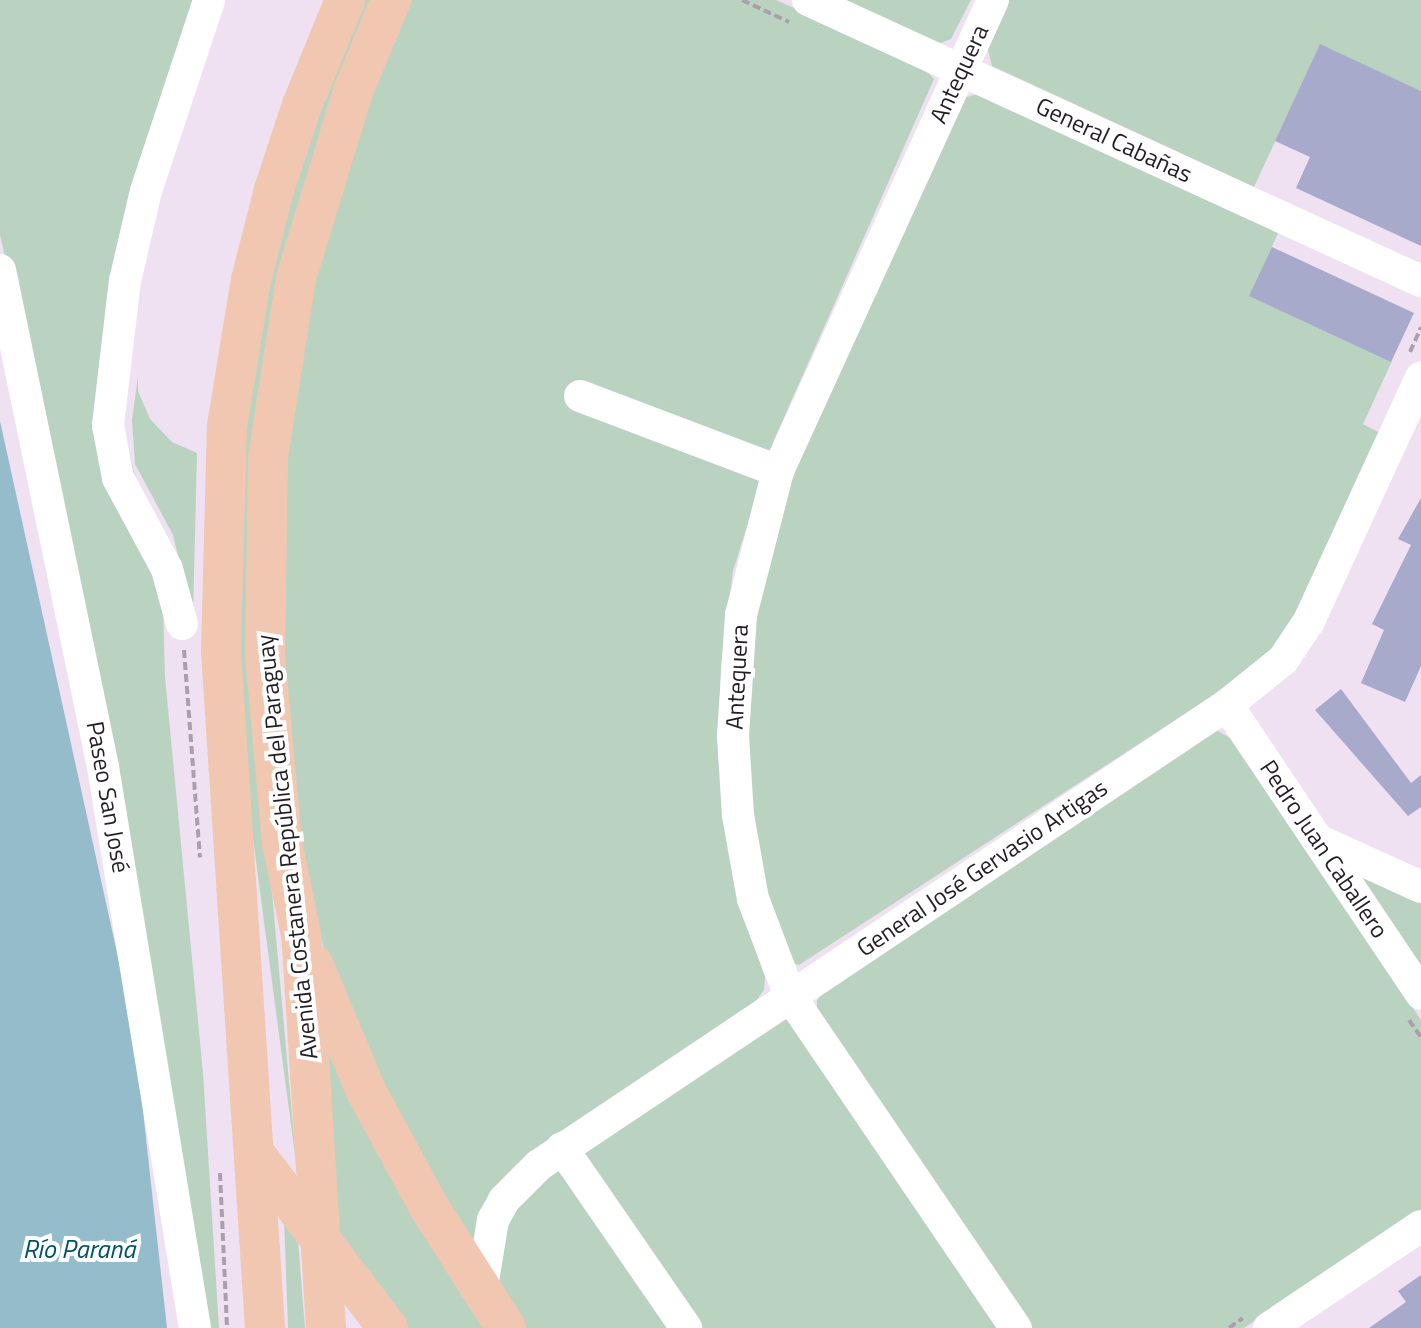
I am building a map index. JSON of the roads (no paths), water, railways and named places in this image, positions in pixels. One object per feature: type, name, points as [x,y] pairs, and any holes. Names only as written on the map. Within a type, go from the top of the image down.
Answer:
[{"type":"main road","name":"Avenida Costanera República del Paraguay","points":[[265,1328],[238,1162],[221,651],[227,426],[251,280],[274,190],[302,105],[345,0]]},
{"type":"main road","name":"Avenida Costanera República del Paraguay","points":[[326,1328],[301,935],[282,842],[265,656],[268,457],[296,278],[353,91],[391,0]]},
{"type":"main road","points":[[301,935],[366,1091],[481,1293],[506,1328]]},
{"type":"main road","points":[[238,1162],[320,1234],[388,1328]]},
{"type":"street","points":[[182,624],[167,569],[118,478],[108,425],[125,281],[142,206],[209,0]]},
{"type":"street","name":"Antequera","points":[[993,0],[778,471],[741,615],[733,736],[738,815],[753,899],[790,996],[1016,1328]]},
{"type":"street","name":"General Cabañas","points":[[802,13],[961,70],[1421,281]]},
{"type":"street","name":"Paseo San José","points":[[0,270],[103,767],[195,1328]]},
{"type":"street","name":"General José Gervasio Artigas","points":[[481,1293],[486,1246],[504,1200],[562,1148],[1227,705],[1273,669],[1298,642],[1414,369]]},
{"type":"street","points":[[580,396],[778,471]]},
{"type":"street","name":"Pedro Juan Caballero","points":[[1227,705],[1318,840],[1412,1003]]},
{"type":"street","points":[[1318,840],[1421,887]]},
{"type":"street","points":[[562,1148],[686,1328]]},
{"type":"street","points":[[1269,1328],[1421,1226]]},
{"type":"water","name":"Río Paraná","points":[[0,421],[134,1030],[167,1328],[0,1328]]}]
